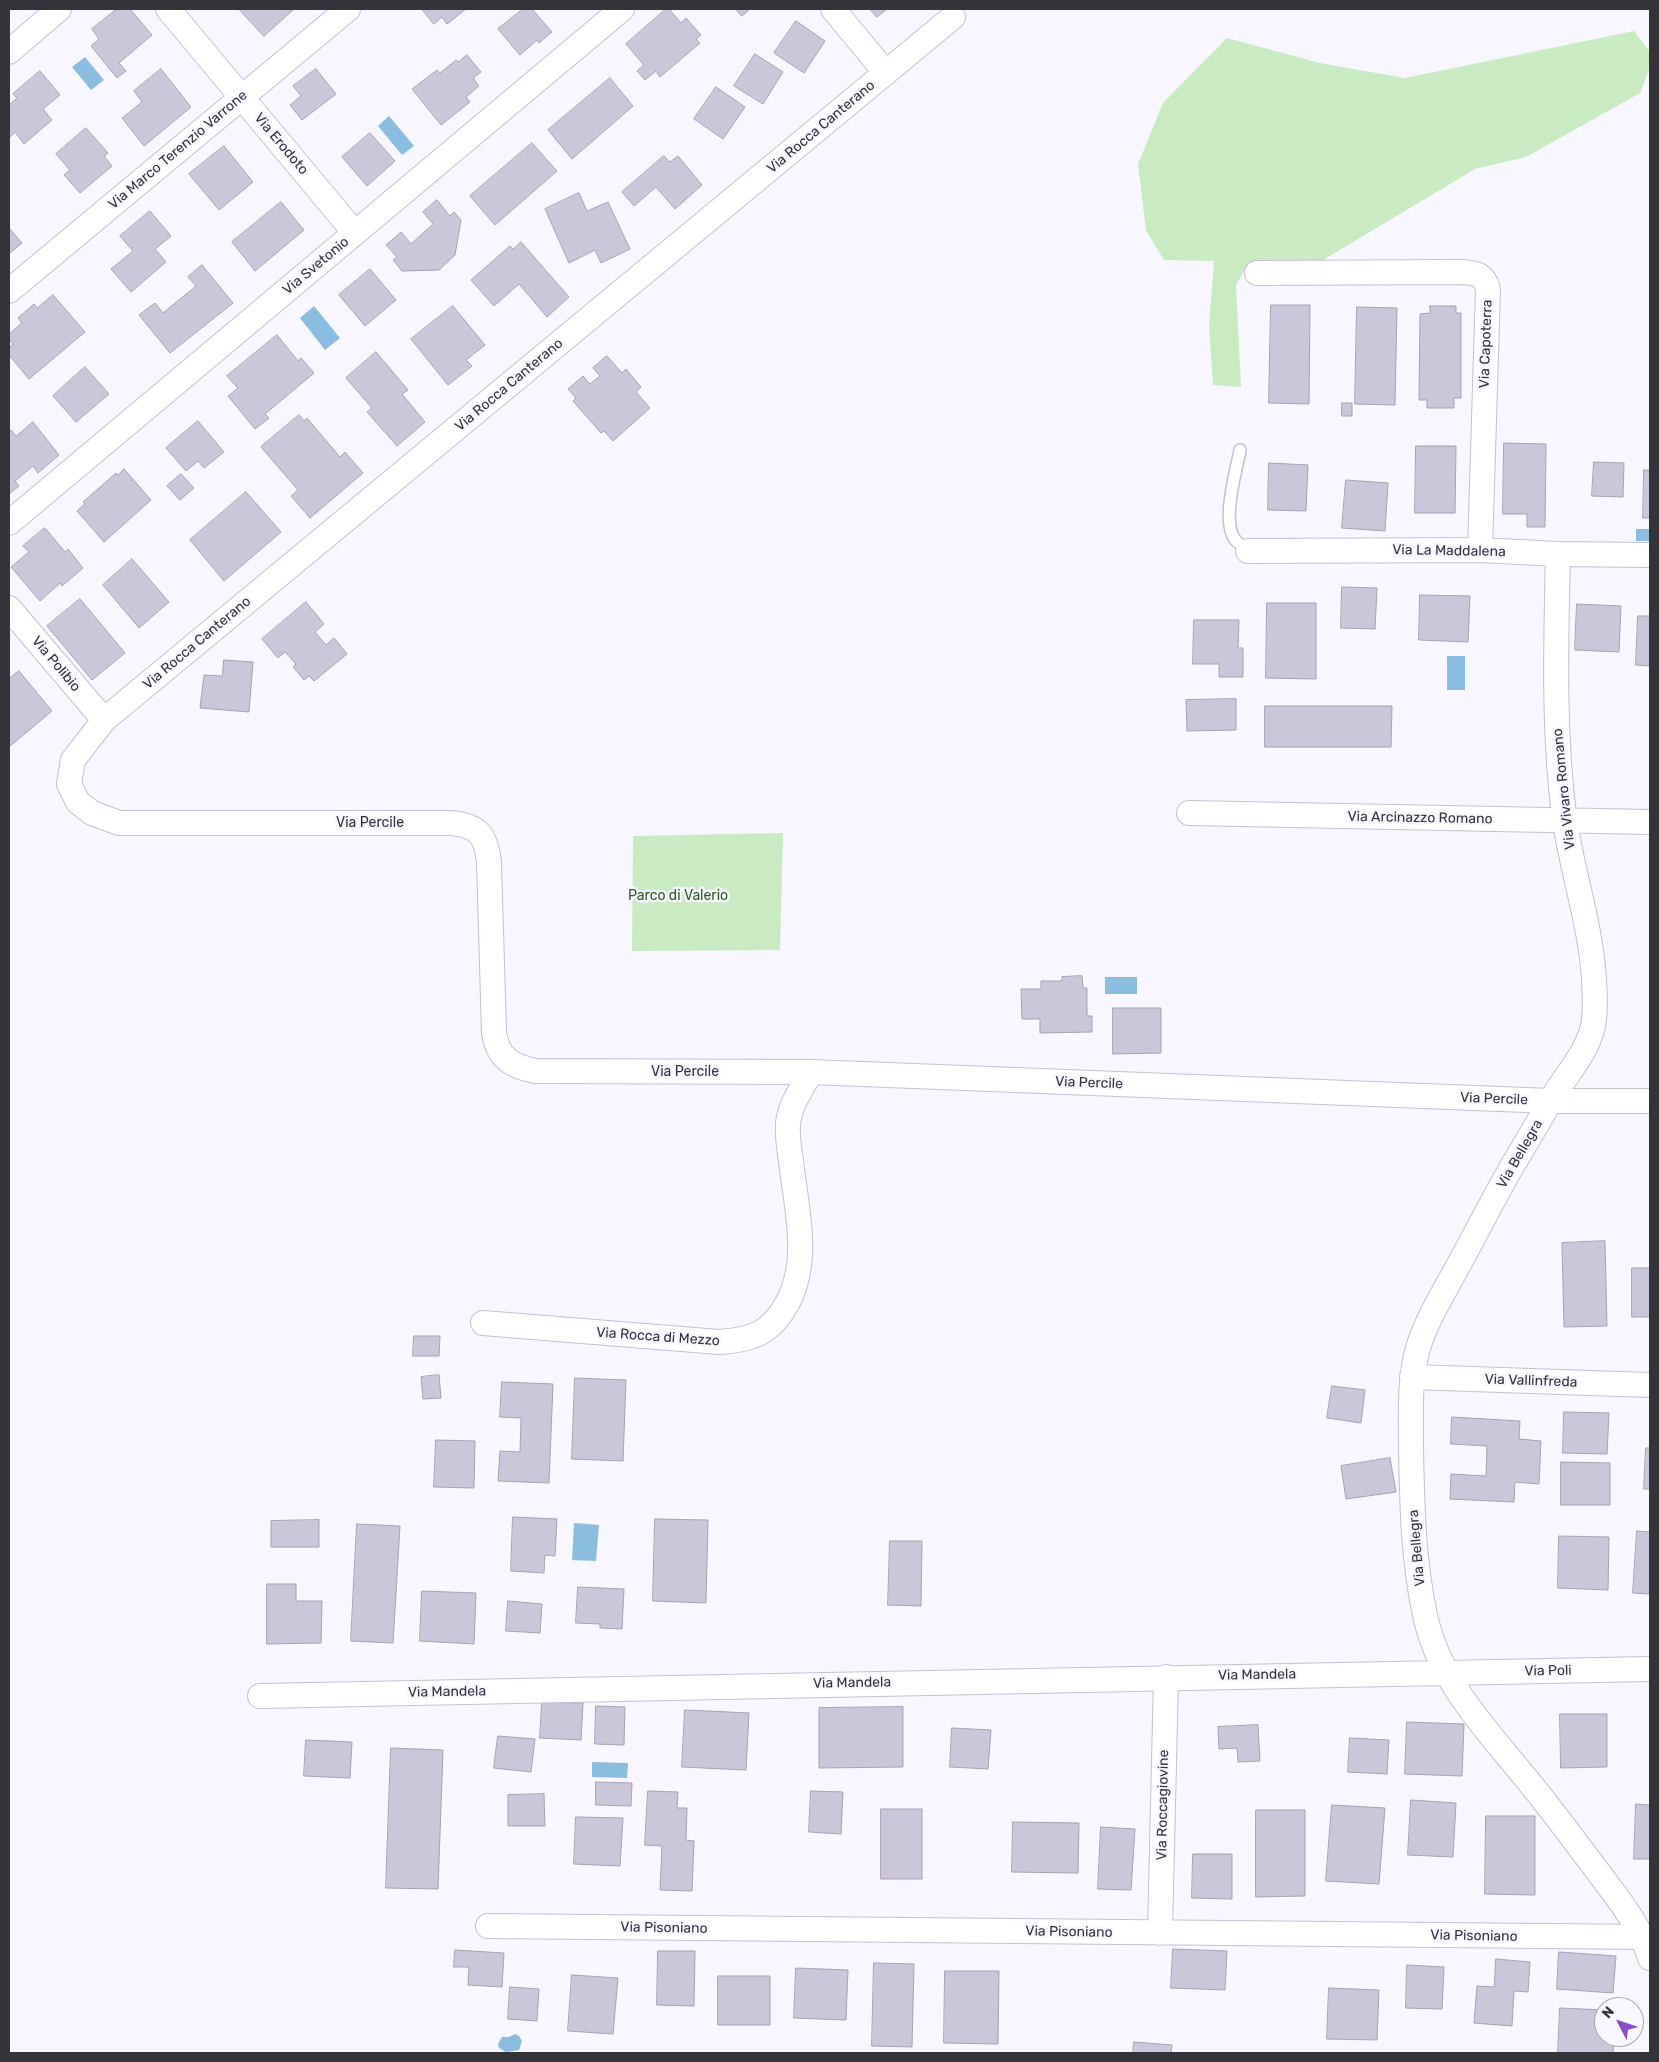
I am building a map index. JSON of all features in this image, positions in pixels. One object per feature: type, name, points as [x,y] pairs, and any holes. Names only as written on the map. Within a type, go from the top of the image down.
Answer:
[{"type":"street","points":[[9,52],[60,9]]},
{"type":"street","name":"Via Erodoto","points":[[168,9],[355,233]]},
{"type":"street","name":"Via Marco Terenzio Varrone","points":[[9,291],[348,9]]},
{"type":"street","name":"Via Svetonio","points":[[9,523],[622,9]]},
{"type":"street","points":[[833,9],[886,73]]},
{"type":"street","name":"Via Rocca Canterano","points":[[73,760],[104,720],[953,18]]},
{"type":"street","name":"Via Capoterra","points":[[1257,273],[1462,272],[1477,273],[1485,280],[1488,289],[1480,550]]},
{"type":"street","name":"Via La Maddalena","points":[[1248,551],[1480,550],[1558,554],[1650,555]]},
{"type":"street","name":"Via Vivaro Romano","points":[[1551,1101],[1584,1050],[1591,1032],[1595,1010],[1590,937],[1571,856],[1565,821],[1555,686],[1558,554]]},
{"type":"street","name":"Via Polibio","points":[[9,608],[104,720]]},
{"type":"street","name":"Via Percile","points":[[73,760],[69,784],[78,802],[92,813],[119,823],[462,823],[473,828],[485,842],[490,862],[494,1033],[496,1045],[501,1054],[516,1065],[535,1071],[811,1072],[1551,1101],[1650,1101]]},
{"type":"street","name":"Via Arcinazzo Romano","points":[[1189,813],[1650,822]]},
{"type":"street","name":"Via Rocca di Mezzo","points":[[483,1324],[719,1342],[747,1339],[756,1336],[770,1327],[782,1313],[792,1294],[800,1264],[800,1235],[788,1123],[792,1106],[811,1072]]},
{"type":"street","name":"Via Bellegra","points":[[1551,1101],[1511,1168],[1427,1324],[1416,1354],[1412,1377],[1412,1464],[1415,1549],[1419,1584],[1428,1630],[1445,1672],[1471,1711],[1532,1786],[1624,1906],[1648,1944]]},
{"type":"street","name":"Via Vallinfreda","points":[[1412,1377],[1650,1385]]},
{"type":"street","name":"Via Poli","points":[[1445,1672],[1650,1669]]},
{"type":"street","name":"Via Mandela","points":[[260,1696],[1445,1672]]},
{"type":"street","name":"Via Roccagiovine","points":[[1160,1933],[1166,1677]]},
{"type":"street","name":"Via Pisoniano","points":[[488,1926],[1160,1933],[1648,1944]]},
{"type":"lane","points":[[1240,450],[1230,502],[1229,525],[1234,538],[1248,551]]},
{"type":"green space","points":[[1634,31],[1650,52],[1650,67],[1640,93],[1526,157],[1475,169],[1318,263],[1249,262],[1236,285],[1241,387],[1213,385],[1209,326],[1214,261],[1164,260],[1146,231],[1138,164],[1163,103],[1227,38],[1320,63],[1405,78]]},
{"type":"green space","name":"Parco di Valerio","points":[[783,833],[780,950],[632,951],[633,836]]},
{"type":"water","points":[[85,57],[104,80],[91,90],[72,67]]},
{"type":"water","points":[[389,116],[414,146],[402,155],[378,126]]},
{"type":"water","points":[[314,306],[340,338],[325,350],[300,318]]},
{"type":"water","points":[[1636,529],[1650,529],[1650,541],[1636,541]]},
{"type":"water","points":[[1447,656],[1465,656],[1465,690],[1447,690]]},
{"type":"water","points":[[1105,977],[1137,977],[1137,994],[1105,994]]},
{"type":"water","points":[[574,1523],[599,1525],[596,1561],[572,1560]]},
{"type":"water","points":[[592,1762],[628,1763],[627,1778],[592,1777]]},
{"type":"water","points":[[515,2034],[522,2041],[519,2050],[506,2052],[499,2048],[498,2044],[502,2037],[509,2037]]},
{"type":"building","points":[[117,9],[130,9],[152,35],[119,63],[126,71],[117,78],[91,46],[99,39],[92,29]]},
{"type":"building","points":[[239,9],[294,9],[264,36]]},
{"type":"building","points":[[422,9],[466,9],[447,24],[442,17],[434,24]]},
{"type":"building","points":[[523,9],[532,9],[552,32],[539,43],[537,40],[520,55],[498,29]]},
{"type":"building","points":[[666,9],[669,9],[681,23],[686,18],[701,35],[696,39],[700,43],[660,77],[656,71],[645,80],[637,71],[644,65],[626,44]]},
{"type":"building","points":[[736,9],[750,9],[742,16]]},
{"type":"building","points":[[870,9],[887,9],[877,17]]},
{"type":"building","points":[[796,21],[825,41],[804,73],[774,53]]},
{"type":"building","points":[[755,54],[783,72],[763,104],[734,86]]},
{"type":"building","points":[[467,55],[481,72],[473,78],[479,86],[466,97],[470,102],[441,125],[412,89],[437,70],[440,73],[456,60],[458,62]]},
{"type":"building","points":[[161,69],[191,107],[144,146],[122,118],[142,102],[134,91]]},
{"type":"building","points":[[316,69],[336,94],[302,120],[290,105],[301,96],[293,86]]},
{"type":"building","points":[[40,71],[60,95],[43,109],[52,120],[24,144],[15,132],[9,136],[9,105],[17,98],[13,94]]},
{"type":"building","points":[[610,78],[633,106],[572,159],[548,130]]},
{"type":"building","points":[[716,87],[745,107],[723,139],[694,119]]},
{"type":"building","points":[[86,128],[108,153],[104,156],[112,166],[80,193],[64,175],[70,170],[56,154]]},
{"type":"building","points":[[370,133],[395,161],[367,186],[342,157]]},
{"type":"building","points":[[532,143],[557,171],[495,225],[470,196]]},
{"type":"building","points":[[224,146],[253,182],[219,210],[189,174]]},
{"type":"building","points":[[664,156],[670,162],[678,156],[702,185],[675,209],[656,187],[634,206],[622,192]]},
{"type":"building","points":[[579,193],[587,211],[608,202],[630,249],[601,263],[595,250],[569,263],[545,209]]},
{"type":"building","points":[[437,200],[450,216],[454,212],[461,220],[455,255],[439,270],[402,271],[393,260],[397,257],[386,245],[401,232],[411,244],[433,224],[423,212]]},
{"type":"building","points":[[281,202],[304,230],[255,271],[232,242]]},
{"type":"building","points":[[150,211],[171,236],[155,249],[166,262],[131,292],[111,269],[133,251],[120,236]]},
{"type":"building","points":[[9,228],[22,243],[9,254]]},
{"type":"building","points":[[521,242],[569,297],[547,317],[519,284],[494,306],[471,280],[510,246],[513,249]]},
{"type":"building","points":[[202,265],[233,303],[170,353],[139,315],[155,303],[163,313],[196,286],[188,277]]},
{"type":"building","points":[[370,269],[396,300],[365,326],[339,295]]},
{"type":"building","points":[[53,295],[85,332],[29,379],[9,355],[9,348],[13,344],[9,339],[9,334],[22,323],[18,318],[34,304],[37,308]]},
{"type":"building","points":[[1271,305],[1310,305],[1309,404],[1269,403]]},
{"type":"building","points":[[453,306],[485,345],[466,360],[472,366],[448,385],[411,339]]},
{"type":"building","points":[[1430,306],[1456,306],[1456,313],[1461,313],[1461,398],[1454,398],[1454,408],[1427,408],[1427,400],[1419,400],[1420,314],[1430,313]]},
{"type":"building","points":[[1357,307],[1397,308],[1395,405],[1355,404]]},
{"type":"building","points":[[277,335],[298,361],[301,358],[314,373],[265,414],[269,418],[255,429],[228,396],[238,388],[227,376]]},
{"type":"building","points":[[376,352],[408,390],[402,394],[425,422],[397,446],[367,412],[372,408],[346,378]]},
{"type":"building","points":[[607,356],[622,373],[626,369],[641,387],[636,392],[650,408],[613,441],[604,431],[601,433],[573,401],[576,398],[568,389],[583,376],[590,384],[600,376],[593,368]]},
{"type":"building","points":[[85,367],[109,394],[76,422],[53,396]]},
{"type":"building","points":[[1342,403],[1352,403],[1352,416],[1342,416]]},
{"type":"building","points":[[299,415],[304,421],[307,418],[340,457],[345,452],[363,473],[310,518],[291,496],[298,490],[261,447]]},
{"type":"building","points":[[198,421],[224,452],[204,468],[198,461],[186,471],[166,448]]},
{"type":"building","points":[[33,422],[59,455],[38,473],[33,466],[15,481],[19,486],[9,494],[9,432],[11,430],[16,436]]},
{"type":"building","points":[[1504,443],[1546,444],[1545,527],[1527,527],[1527,514],[1503,514]]},
{"type":"building","points":[[1416,446],[1456,446],[1455,513],[1415,513]]},
{"type":"building","points":[[1594,462],[1624,463],[1623,497],[1592,496]]},
{"type":"building","points":[[1269,463],[1308,465],[1306,511],[1268,510]]},
{"type":"building","points":[[124,469],[151,500],[104,542],[77,511],[85,504],[83,502],[116,473],[118,475]]},
{"type":"building","points":[[1644,470],[1650,470],[1650,518],[1643,518]]},
{"type":"building","points":[[181,474],[194,488],[180,500],[167,486]]},
{"type":"building","points":[[1346,480],[1388,483],[1385,531],[1342,528]]},
{"type":"building","points":[[246,492],[281,532],[224,581],[190,540]]},
{"type":"building","points":[[45,528],[65,552],[68,549],[83,568],[62,586],[60,583],[40,601],[11,567],[29,552],[23,546]]},
{"type":"building","points":[[132,559],[169,602],[139,628],[103,585]]},
{"type":"building","points":[[1342,587],[1377,588],[1375,629],[1341,628]]},
{"type":"building","points":[[1420,595],[1470,596],[1468,642],[1419,640]]},
{"type":"building","points":[[80,599],[125,653],[92,680],[47,626]]},
{"type":"building","points":[[306,602],[324,624],[315,632],[326,645],[334,638],[347,654],[314,681],[309,676],[304,680],[293,667],[296,664],[285,652],[278,658],[262,639]]},
{"type":"building","points":[[1267,603],[1316,603],[1316,679],[1266,678]]},
{"type":"building","points":[[1577,604],[1621,606],[1619,652],[1575,650]]},
{"type":"building","points":[[1638,616],[1650,616],[1650,666],[1636,665]]},
{"type":"building","points":[[1194,620],[1239,620],[1238,648],[1243,648],[1243,677],[1219,677],[1219,664],[1193,664]]},
{"type":"building","points":[[224,660],[253,662],[249,712],[200,708],[204,675],[222,676]]},
{"type":"building","points":[[19,671],[52,711],[9,747],[9,679]]},
{"type":"building","points":[[1236,699],[1236,730],[1187,731],[1186,700]]},
{"type":"building","points":[[1265,706],[1392,706],[1391,747],[1265,747]]},
{"type":"building","points":[[1082,976],[1083,988],[1087,988],[1087,1016],[1092,1016],[1092,1032],[1040,1033],[1040,1019],[1022,1019],[1021,989],[1041,989],[1041,981],[1062,981],[1062,977]]},
{"type":"building","points":[[1113,1008],[1161,1008],[1161,1053],[1113,1054]]},
{"type":"building","points":[[1605,1241],[1607,1326],[1564,1327],[1562,1243]]},
{"type":"building","points":[[1632,1268],[1650,1268],[1650,1317],[1632,1317]]},
{"type":"building","points":[[414,1336],[440,1336],[439,1356],[413,1356]]},
{"type":"building","points":[[439,1375],[441,1398],[423,1399],[421,1377]]},
{"type":"building","points":[[575,1378],[626,1380],[623,1461],[572,1459]]},
{"type":"building","points":[[502,1382],[553,1384],[549,1483],[498,1481],[500,1451],[520,1452],[521,1418],[500,1417]]},
{"type":"building","points":[[1332,1386],[1365,1390],[1361,1423],[1327,1418]]},
{"type":"building","points":[[1564,1412],[1609,1413],[1607,1454],[1563,1453]]},
{"type":"building","points":[[1452,1417],[1520,1421],[1519,1439],[1541,1441],[1539,1484],[1515,1482],[1514,1502],[1450,1499],[1451,1474],[1486,1476],[1487,1446],[1451,1444]]},
{"type":"building","points":[[436,1440],[475,1441],[474,1488],[434,1487]]},
{"type":"building","points":[[1646,1448],[1650,1448],[1650,1489],[1644,1489]]},
{"type":"building","points":[[1390,1458],[1396,1492],[1346,1499],[1341,1466]]},
{"type":"building","points":[[1561,1462],[1610,1463],[1610,1505],[1561,1505]]},
{"type":"building","points":[[513,1517],[557,1519],[555,1556],[545,1555],[544,1573],[511,1571]]},
{"type":"building","points":[[655,1519],[708,1520],[706,1603],[653,1601]]},
{"type":"building","points":[[319,1520],[319,1547],[271,1547],[271,1521]]},
{"type":"building","points":[[357,1524],[400,1526],[393,1643],[351,1641]]},
{"type":"building","points":[[1637,1531],[1650,1532],[1650,1594],[1633,1593]]},
{"type":"building","points":[[1559,1536],[1609,1537],[1608,1590],[1558,1588]]},
{"type":"building","points":[[890,1541],[922,1541],[921,1606],[888,1605]]},
{"type":"building","points":[[267,1584],[296,1584],[296,1601],[322,1601],[321,1643],[267,1644]]},
{"type":"building","points":[[578,1587],[624,1589],[622,1629],[600,1628],[600,1624],[576,1623]]},
{"type":"building","points":[[422,1591],[476,1593],[474,1644],[420,1641]]},
{"type":"building","points":[[508,1601],[542,1604],[540,1633],[506,1631]]},
{"type":"building","points":[[542,1702],[583,1703],[581,1740],[540,1738]]},
{"type":"building","points":[[596,1706],[625,1707],[624,1745],[595,1744]]},
{"type":"building","points":[[903,1707],[903,1767],[819,1768],[819,1708]]},
{"type":"building","points":[[685,1710],[749,1713],[746,1770],[682,1767]]},
{"type":"building","points":[[1560,1714],[1607,1714],[1607,1767],[1561,1768]]},
{"type":"building","points":[[1407,1722],[1464,1724],[1462,1776],[1405,1774]]},
{"type":"building","points":[[1258,1725],[1260,1761],[1238,1762],[1237,1748],[1219,1749],[1218,1727]]},
{"type":"building","points":[[952,1728],[991,1730],[988,1769],[950,1767]]},
{"type":"building","points":[[498,1736],[535,1739],[531,1772],[494,1768]]},
{"type":"building","points":[[1350,1738],[1389,1740],[1387,1774],[1348,1772]]},
{"type":"building","points":[[306,1740],[352,1742],[350,1778],[304,1776]]},
{"type":"building","points":[[391,1748],[443,1750],[438,1889],[386,1888]]},
{"type":"building","points":[[596,1782],[632,1783],[631,1806],[596,1805]]},
{"type":"building","points":[[648,1791],[678,1792],[677,1808],[687,1808],[686,1840],[694,1841],[692,1891],[660,1890],[662,1846],[645,1845]]},
{"type":"building","points":[[811,1791],[843,1792],[841,1834],[809,1832]]},
{"type":"building","points":[[544,1794],[545,1826],[508,1826],[508,1795]]},
{"type":"building","points":[[1411,1800],[1456,1803],[1453,1857],[1408,1855]]},
{"type":"building","points":[[1636,1804],[1650,1805],[1650,1859],[1634,1859]]},
{"type":"building","points":[[1332,1805],[1385,1808],[1379,1884],[1326,1881]]},
{"type":"building","points":[[881,1809],[922,1809],[922,1879],[881,1879]]},
{"type":"building","points":[[1256,1810],[1305,1810],[1305,1896],[1256,1897]]},
{"type":"building","points":[[1486,1816],[1535,1816],[1535,1895],[1485,1894]]},
{"type":"building","points":[[576,1817],[623,1818],[620,1866],[574,1864]]},
{"type":"building","points":[[1013,1822],[1079,1823],[1078,1873],[1012,1872]]},
{"type":"building","points":[[1101,1827],[1135,1829],[1131,1890],[1098,1889]]},
{"type":"building","points":[[1193,1854],[1232,1854],[1232,1899],[1192,1898]]},
{"type":"building","points":[[1173,1949],[1227,1951],[1225,1990],[1171,1988]]},
{"type":"building","points":[[455,1950],[504,1953],[502,1987],[468,1985],[469,1967],[454,1967]]},
{"type":"building","points":[[658,1951],[695,1951],[694,2006],[657,2005]]},
{"type":"building","points":[[1559,1952],[1616,1956],[1613,1993],[1557,1989]]},
{"type":"building","points":[[1496,1959],[1530,1962],[1528,1992],[1514,1991],[1512,2026],[1474,2023],[1477,1986],[1494,1987]]},
{"type":"building","points":[[874,1963],[914,1964],[912,2047],[872,2046]]},
{"type":"building","points":[[1407,1965],[1444,1967],[1442,2009],[1406,2008]]},
{"type":"building","points":[[796,1968],[848,1970],[846,2020],[794,2018]]},
{"type":"building","points":[[945,1971],[999,1971],[998,2044],[944,2043]]},
{"type":"building","points":[[572,1975],[618,1978],[613,2034],[568,2031]]},
{"type":"building","points":[[718,1976],[770,1976],[770,2025],[718,2025]]},
{"type":"building","points":[[510,1987],[539,1989],[537,2021],[508,2019]]},
{"type":"building","points":[[1329,1988],[1379,1990],[1377,2040],[1327,2039]]},
{"type":"building","points":[[1560,2008],[1594,2010],[1594,2047],[1613,2047],[1613,2053],[1558,2053]]},
{"type":"building","points":[[1134,2042],[1172,2045],[1171,2053],[1133,2053]]}]
